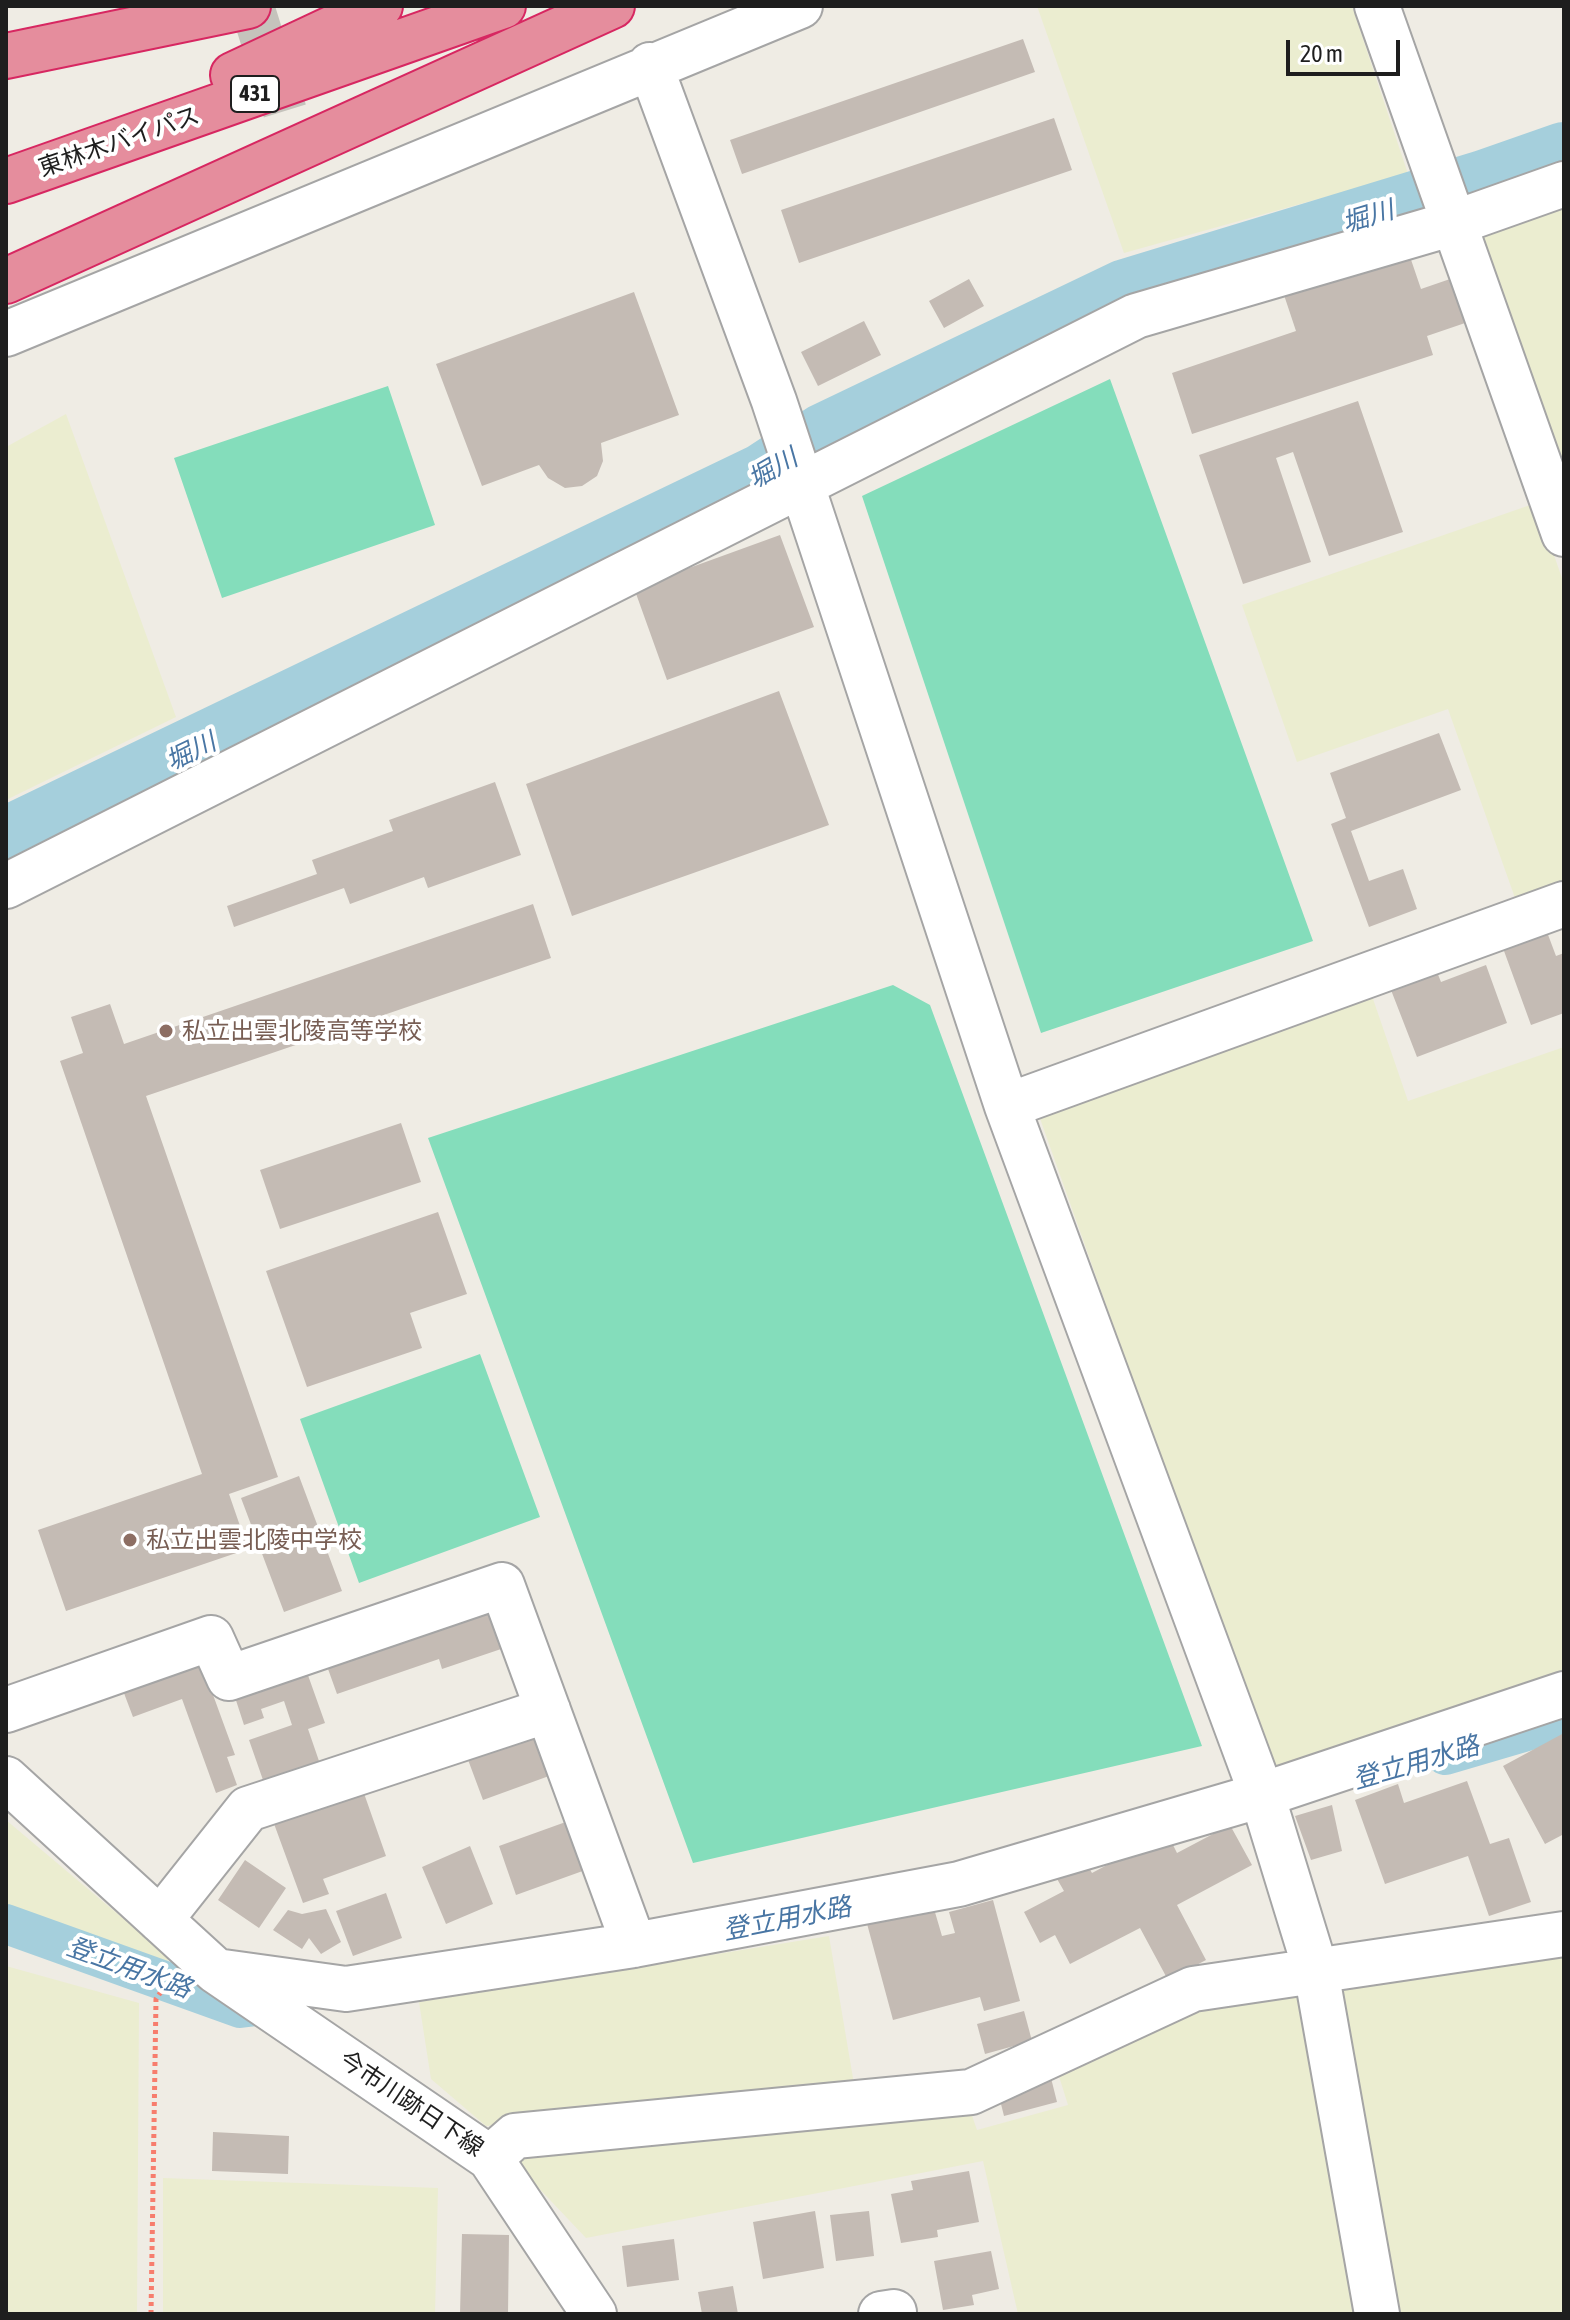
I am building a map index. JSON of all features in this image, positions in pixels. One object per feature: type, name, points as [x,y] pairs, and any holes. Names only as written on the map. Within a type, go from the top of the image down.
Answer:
[{"type":"highway","points":[[6,56],[248,6]]},
{"type":"highway","name":"東林木バイパス","points":[[6,181],[380,6]]},
{"type":"highway","name":"東林木バイパス","points":[[6,181],[503,6]]},
{"type":"highway","points":[[6,281],[612,6]]},
{"type":"street","points":[[6,334],[308,186],[650,65],[800,6]]},
{"type":"street","points":[[1377,6],[1564,534]]},
{"type":"street","points":[[650,65],[774,401],[1007,1106],[1262,1795],[1316,1971],[1377,2314]]},
{"type":"street","points":[[6,886],[1136,316],[1454,223],[1564,184]]},
{"type":"street","points":[[1007,1106],[1564,904]]},
{"type":"street","points":[[6,1710],[211,1638],[229,1678],[502,1585],[634,1945]]},
{"type":"street","points":[[548,1710],[248,1809],[189,1946],[346,1989],[634,1945],[959,1884],[1262,1795],[1564,1694]]},
{"type":"street","name":"今市川跡日下線","points":[[6,1779],[189,1946],[490,2158],[594,2314]]},
{"type":"street","points":[[490,2158],[515,2136],[971,2092],[1193,1989],[1564,1934]]},
{"type":"path","points":[[151,2314],[156,1999],[189,1946]]},
{"type":"green space","points":[[1037,6],[1352,6],[1408,174],[1124,253]]},
{"type":"green space","points":[[1564,203],[1564,473],[1478,234]]},
{"type":"green space","points":[[1110,379],[1313,941],[1041,1033],[862,496]]},
{"type":"green space","points":[[388,386],[435,525],[222,598],[174,458]]},
{"type":"green space","points":[[66,414],[176,717],[6,800],[6,447]]},
{"type":"green space","points":[[1536,503],[1564,584],[1564,881],[1515,898],[1448,709],[1297,762],[1242,605]]},
{"type":"green space","points":[[893,985],[930,1005],[1202,1746],[693,1863],[428,1138]]},
{"type":"green space","points":[[1371,993],[1408,1101],[1564,1047],[1564,1675],[1272,1773],[1037,1110]]},
{"type":"green space","points":[[480,1354],[540,1517],[359,1583],[300,1419]]},
{"type":"green space","points":[[6,1820],[170,1958],[150,1985],[6,1941]]},
{"type":"green space","points":[[829,1936],[855,2090],[486,2126],[431,2079],[419,2002]]},
{"type":"green space","points":[[1564,1949],[1564,2314],[1401,2314],[1336,1984]]},
{"type":"green space","points":[[6,1966],[139,2003],[137,2314],[6,2314]]},
{"type":"green space","points":[[1302,1986],[1363,2314],[1018,2314],[983,2161],[586,2238],[514,2162],[529,2146],[968,2104],[977,2130],[1068,2105],[1057,2070],[1227,1994]]},
{"type":"green space","points":[[163,2178],[438,2188],[435,2314],[163,2314]]},
{"type":"building","points":[[1023,39],[1035,72],[742,174],[730,140]]},
{"type":"building","points":[[1054,118],[1072,170],[799,263],[781,210]]},
{"type":"building","points":[[1406,245],[1421,289],[1453,278],[1468,322],[1427,336],[1433,355],[1192,434],[1172,373],[1296,331],[1281,286]]},
{"type":"building","points":[[969,279],[984,306],[944,328],[929,301]]},
{"type":"building","points":[[634,292],[679,415],[601,443],[603,461],[597,476],[582,486],[565,488],[548,478],[539,465],[482,486],[436,364]]},
{"type":"building","points":[[864,321],[881,355],[818,386],[801,352]]},
{"type":"building","points":[[1358,401],[1403,532],[1329,556],[1293,452],[1276,458],[1311,562],[1243,584],[1199,455]]},
{"type":"building","points":[[780,535],[814,627],[667,680],[634,588]]},
{"type":"building","points":[[779,691],[829,825],[572,916],[526,784]]},
{"type":"building","points":[[1439,733],[1461,790],[1351,831],[1369,881],[1403,869],[1417,909],[1369,927],[1331,824],[1346,818],[1330,773]]},
{"type":"building","points":[[495,782],[521,855],[428,888],[424,877],[350,904],[344,888],[234,927],[227,906],[317,874],[312,860],[393,831],[389,820]]},
{"type":"building","points":[[533,904],[551,958],[146,1096],[278,1477],[229,1494],[248,1549],[66,1611],[38,1530],[202,1474],[60,1061],[83,1053],[71,1017],[110,1004],[124,1044]]},
{"type":"building","points":[[1544,924],[1556,956],[1564,953],[1564,1013],[1531,1025],[1500,940]]},
{"type":"building","points":[[1486,965],[1507,1023],[1417,1057],[1391,990],[1437,972],[1441,982]]},
{"type":"building","points":[[401,1123],[421,1182],[280,1229],[260,1170]]},
{"type":"building","points":[[438,1212],[467,1294],[410,1313],[422,1348],[307,1387],[266,1271]]},
{"type":"building","points":[[299,1476],[342,1591],[284,1612],[241,1498]]},
{"type":"building","points":[[491,1604],[507,1647],[442,1669],[439,1659],[337,1694],[323,1655]]},
{"type":"building","points":[[197,1651],[235,1755],[227,1757],[237,1785],[216,1793],[182,1699],[133,1717],[119,1680]]},
{"type":"building","points":[[304,1664],[325,1723],[308,1729],[319,1761],[263,1780],[249,1740],[292,1725],[284,1701],[261,1709],[264,1718],[244,1725],[232,1688]]},
{"type":"building","points":[[530,1725],[549,1776],[483,1800],[464,1749]]},
{"type":"building","points":[[1564,1733],[1564,1834],[1545,1844],[1503,1766]]},
{"type":"building","points":[[1467,1781],[1490,1844],[1509,1838],[1531,1902],[1489,1916],[1468,1856],[1385,1884],[1355,1800],[1398,1784],[1404,1803]]},
{"type":"building","points":[[360,1782],[386,1856],[323,1879],[329,1894],[303,1903],[273,1821]]},
{"type":"building","points":[[1332,1805],[1342,1851],[1311,1860],[1295,1816]]},
{"type":"building","points":[[574,1819],[591,1868],[516,1895],[499,1846]]},
{"type":"building","points":[[1230,1825],[1252,1865],[1177,1905],[1206,1960],[1168,1980],[1140,1928],[1070,1964],[1055,1935],[1040,1943],[1024,1912],[1064,1891],[1053,1872],[1082,1856],[1092,1873],[1167,1833],[1177,1853]]},
{"type":"building","points":[[470,1846],[493,1904],[446,1924],[422,1867]]},
{"type":"building","points":[[245,1860],[286,1888],[259,1928],[218,1900]]},
{"type":"building","points":[[386,1893],[402,1938],[353,1956],[336,1911]]},
{"type":"building","points":[[993,1900],[1020,2001],[984,2011],[980,1997],[893,2020],[866,1920],[932,1902],[942,1936],[955,1933],[949,1912]]},
{"type":"building","points":[[326,1909],[341,1942],[321,1954],[309,1938],[302,1949],[273,1930],[288,1910],[302,1914]]},
{"type":"building","points":[[1024,2011],[1032,2041],[985,2054],[977,2024]]},
{"type":"building","points":[[1050,2074],[1057,2102],[1004,2116],[997,2088]]},
{"type":"building","points":[[213,2132],[289,2136],[288,2174],[212,2171]]},
{"type":"building","points":[[969,2171],[979,2222],[937,2230],[938,2237],[901,2243],[891,2194],[913,2190],[911,2181]]},
{"type":"building","points":[[815,2211],[824,2268],[763,2279],[753,2222]]},
{"type":"building","points":[[869,2211],[874,2256],[836,2261],[830,2215]]},
{"type":"building","points":[[462,2234],[509,2235],[508,2314],[460,2314]]},
{"type":"building","points":[[674,2239],[679,2280],[627,2287],[622,2246]]},
{"type":"building","points":[[991,2251],[999,2289],[972,2295],[974,2305],[943,2310],[934,2261]]},
{"type":"building","points":[[733,2286],[738,2314],[702,2314],[698,2292]]},
{"type":"waterway","name":"堀川","points":[[6,841],[764,477],[825,437],[1126,293],[1484,184],[1564,156]]},
{"type":"waterway","name":"登立用水路","points":[[1445,1755],[1564,1720]]},
{"type":"waterway","name":"登立用水路","points":[[6,1924],[240,2008],[273,2004]]},
{"type":"tunnel","points":[[252,6],[302,166]]},
{"type":"place","name":"私立出雲北陵高等学校","points":[[166,1031]]},
{"type":"place","name":"私立出雲北陵中学校","points":[[130,1540]]}]
